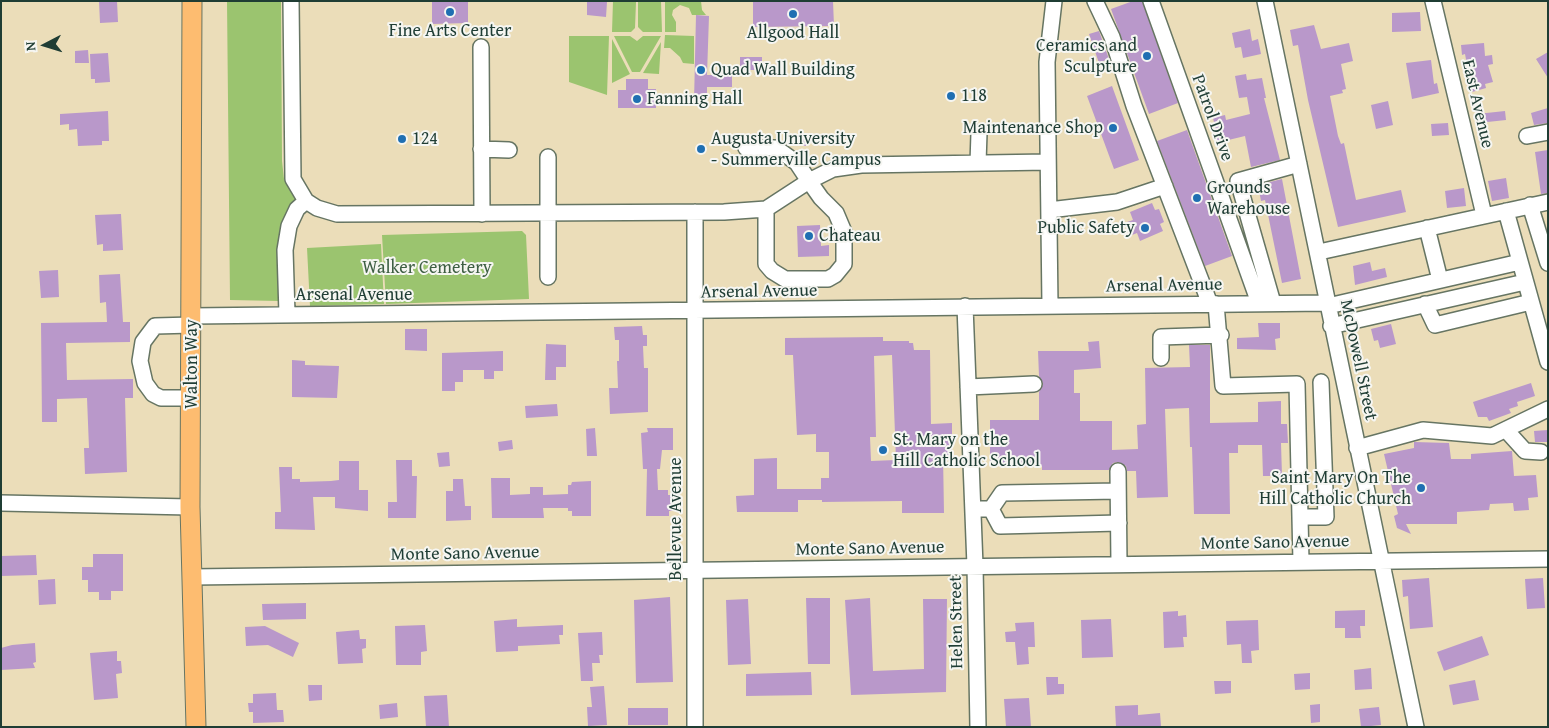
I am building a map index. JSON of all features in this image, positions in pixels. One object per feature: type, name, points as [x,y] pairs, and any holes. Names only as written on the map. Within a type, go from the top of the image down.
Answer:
[{"type":"main road","name":"Walton Way","points":[[192,1],[190,507],[196,727]]},
{"type":"street","points":[[291,1],[293,179],[306,201],[317,208],[337,214],[695,212],[766,209],[809,181],[833,169],[861,165],[1048,162]]},
{"type":"street","points":[[1050,306],[1047,62],[1054,1]]},
{"type":"street","points":[[1095,1],[1112,37],[1134,106],[1213,304],[1216,324],[1221,335],[1223,386],[1297,384],[1342,379]]},
{"type":"street","name":"Patrol Drive","points":[[1151,1],[1266,303]]},
{"type":"street","name":"McDowell Street","points":[[1265,1],[1318,252],[1342,379],[1416,727]]},
{"type":"street","name":"East Avenue","points":[[1433,1],[1484,215]]},
{"type":"street","points":[[481,47],[482,214]]},
{"type":"street","points":[[1527,136],[1548,132]]},
{"type":"street","points":[[978,163],[979,133]]},
{"type":"street","points":[[746,148],[776,148],[797,163],[809,181],[836,213],[844,232],[844,264],[835,275],[828,279],[785,280],[772,271],[766,264],[766,209]]},
{"type":"street","points":[[481,149],[509,150]]},
{"type":"street","points":[[548,157],[548,277]]},
{"type":"street","points":[[1266,303],[1238,181],[1299,164]]},
{"type":"street","points":[[1048,210],[1117,202],[1165,186]]},
{"type":"street","points":[[287,314],[285,250],[287,234],[289,226],[298,210],[306,201]]},
{"type":"street","points":[[1318,252],[1548,202]]},
{"type":"street","points":[[1530,205],[1548,263]]},
{"type":"street","points":[[1506,211],[1548,362]]},
{"type":"street","name":"Bellevue Avenue","points":[[694,727],[695,212]]},
{"type":"street","points":[[1427,228],[1440,280]]},
{"type":"street","name":"Arsenal Avenue","points":[[191,398],[161,398],[153,394],[145,383],[140,361],[143,342],[155,326],[192,320],[287,314],[695,312],[965,306],[1266,303],[1327,305],[1520,262]]},
{"type":"street","points":[[1331,326],[1525,282]]},
{"type":"street","points":[[1425,304],[1435,325],[1531,302]]},
{"type":"street","name":"Helen Street","points":[[965,306],[975,566],[978,727]]},
{"type":"street","points":[[1161,358],[1161,336],[1221,335]]},
{"type":"street","points":[[1300,517],[1326,516],[1321,382]]},
{"type":"street","points":[[968,387],[1034,384]]},
{"type":"street","points":[[1297,384],[1301,562]]},
{"type":"street","points":[[1357,448],[1423,430],[1492,436],[1548,410]]},
{"type":"street","points":[[1506,430],[1525,451],[1541,452]]},
{"type":"street","points":[[1118,471],[1119,564]]},
{"type":"street","points":[[992,509],[1002,493],[1118,491]]},
{"type":"street","points":[[1,503],[190,507]]},
{"type":"street","points":[[973,509],[992,509]]},
{"type":"street","points":[[992,509],[1000,526],[1119,523]]},
{"type":"street","name":"Monte Sano Avenue","points":[[192,577],[1548,559]]},
{"type":"green space","points":[[227,1],[281,1],[282,161],[284,179],[295,199],[279,301],[230,300]]},
{"type":"green space","points":[[613,1],[636,2],[635,28],[631,32],[612,32]]},
{"type":"green space","points":[[661,1],[662,32],[643,32],[638,27],[638,2]]},
{"type":"green space","points":[[665,1],[701,1],[702,10],[706,15],[692,15],[689,8],[680,5],[673,10],[672,15],[676,22],[676,32],[665,32]]},
{"type":"green space","points":[[665,35],[694,36],[694,64],[683,63],[680,57],[670,48],[664,48]]},
{"type":"green space","points":[[569,36],[609,36],[607,95],[569,82]]},
{"type":"green space","points":[[614,36],[630,36],[637,41],[643,36],[661,36],[640,72],[632,72]]},
{"type":"green space","points":[[612,39],[630,74],[612,83]]},
{"type":"green space","points":[[661,42],[659,74],[643,73]]},
{"type":"green space","name":"Walker Cemetery","points":[[522,231],[526,235],[529,299],[386,304],[382,235]]},
{"type":"green space","points":[[381,244],[384,304],[310,306],[307,248]]},
{"type":"building","points":[[99,1],[117,1],[118,22],[100,23]]},
{"type":"building","name":"Fine Arts Center","points":[[432,1],[468,1],[468,23],[432,24]]},
{"type":"building","name":"Allgood Hall","points":[[753,1],[833,1],[834,26],[753,27]]},
{"type":"building","name":"Ceramics and Sculpture","points":[[1133,1],[1142,1],[1178,103],[1149,114],[1111,9]]},
{"type":"building","points":[[587,2],[607,2],[606,17],[587,15]]},
{"type":"building","points":[[1420,12],[1421,31],[1392,32],[1392,13]]},
{"type":"building","points":[[696,15],[709,16],[707,75],[732,75],[732,87],[707,87],[707,102],[694,102]]},
{"type":"building","points":[[1314,25],[1321,49],[1349,43],[1353,61],[1341,64],[1346,89],[1342,90],[1343,93],[1330,96],[1338,136],[1341,144],[1344,143],[1356,200],[1401,190],[1406,212],[1338,227],[1308,100],[1298,45],[1293,46],[1290,30]]},
{"type":"building","points":[[1250,29],[1252,41],[1258,39],[1261,54],[1243,58],[1241,47],[1235,48],[1232,33]]},
{"type":"building","points":[[1099,31],[1109,59],[1099,63],[1089,34]]},
{"type":"building","points":[[1484,43],[1485,56],[1492,55],[1493,64],[1488,65],[1493,82],[1485,84],[1486,88],[1472,92],[1465,54],[1462,55],[1461,45]]},
{"type":"building","points":[[88,50],[89,63],[75,63],[75,51]]},
{"type":"building","points":[[1548,52],[1548,78],[1536,59]]},
{"type":"building","points":[[108,53],[110,82],[95,83],[95,79],[91,79],[90,54]]},
{"type":"building","points":[[740,57],[762,57],[762,70],[740,70]]},
{"type":"building","points":[[1431,60],[1434,84],[1437,83],[1439,93],[1412,99],[1406,63]]},
{"type":"building","points":[[1246,74],[1247,80],[1262,78],[1266,98],[1264,98],[1280,160],[1251,167],[1245,136],[1216,143],[1213,132],[1216,131],[1213,118],[1225,115],[1226,120],[1250,114],[1247,97],[1239,98],[1235,76]]},
{"type":"building","name":"Fanning Hall","points":[[626,79],[648,79],[648,89],[656,89],[656,108],[618,108],[618,90],[626,90]]},
{"type":"building","name":"Maintenance Shop","points":[[1112,86],[1139,160],[1114,169],[1087,96]]},
{"type":"building","points":[[1388,101],[1393,125],[1376,129],[1371,105]]},
{"type":"building","points":[[1548,108],[1548,123],[1534,125],[1531,113]]},
{"type":"building","points":[[108,111],[109,141],[102,141],[102,145],[78,146],[77,129],[69,130],[69,124],[60,125],[60,114]]},
{"type":"building","points":[[1505,111],[1506,120],[1478,123],[1477,114]]},
{"type":"building","points":[[1448,123],[1449,135],[1432,136],[1431,124]]},
{"type":"building","name":"Grounds Warehouse","points":[[1187,130],[1232,256],[1205,266],[1157,141]]},
{"type":"building","points":[[788,137],[806,137],[806,146],[790,146]]},
{"type":"building","points":[[1548,150],[1548,193],[1541,194],[1535,152]]},
{"type":"building","points":[[1506,178],[1509,198],[1492,201],[1488,181]]},
{"type":"building","points":[[1282,179],[1301,279],[1282,283],[1265,200],[1261,201],[1258,185]]},
{"type":"building","points":[[1464,188],[1466,206],[1447,208],[1445,191]]},
{"type":"building","name":"Public Safety","points":[[1152,203],[1155,210],[1159,209],[1164,222],[1160,224],[1163,231],[1140,241],[1137,233],[1132,235],[1127,222],[1133,220],[1130,212]]},
{"type":"building","points":[[121,214],[123,250],[103,251],[103,244],[97,245],[95,215]]},
{"type":"building","name":"Chateau","points":[[820,225],[821,246],[829,245],[829,256],[798,257],[797,226]]},
{"type":"building","points":[[1370,262],[1372,271],[1385,268],[1387,277],[1355,285],[1353,266]]},
{"type":"building","points":[[58,270],[59,297],[41,298],[39,271]]},
{"type":"building","points":[[120,274],[123,322],[130,322],[130,342],[66,343],[67,380],[133,379],[133,398],[125,398],[127,472],[85,474],[84,448],[89,448],[87,398],[57,399],[57,422],[42,422],[41,323],[107,322],[106,302],[100,303],[99,275]]},
{"type":"building","points":[[1258,323],[1280,323],[1280,338],[1275,339],[1276,350],[1237,349],[1237,338],[1259,337]]},
{"type":"building","points":[[1391,324],[1396,344],[1380,348],[1378,340],[1374,341],[1371,329]]},
{"type":"building","points":[[642,326],[643,335],[647,335],[647,346],[643,346],[644,368],[648,368],[648,412],[610,414],[609,388],[618,388],[617,361],[619,361],[619,340],[615,340],[614,327]]},
{"type":"building","points":[[405,329],[427,329],[427,351],[405,350]]},
{"type":"building","points":[[883,337],[883,341],[909,341],[909,343],[913,343],[914,350],[930,350],[931,424],[952,423],[952,455],[943,455],[944,513],[902,513],[902,501],[822,502],[822,500],[798,500],[798,512],[737,512],[736,496],[754,495],[754,459],[777,458],[777,489],[821,489],[821,478],[829,478],[829,452],[816,452],[816,434],[797,435],[793,355],[785,355],[785,338]],"holes":[[[892,355],[896,460],[871,461],[870,437],[876,437],[874,356]]]},
{"type":"building","points":[[1099,341],[1101,368],[1074,370],[1074,393],[1080,393],[1080,421],[1112,421],[1112,450],[1138,449],[1137,425],[1146,424],[1145,368],[1190,367],[1189,345],[1210,345],[1210,423],[1258,422],[1258,402],[1281,401],[1281,424],[1287,424],[1288,443],[1281,443],[1282,476],[1263,476],[1262,445],[1238,445],[1238,453],[1229,453],[1230,514],[1194,514],[1189,408],[1165,409],[1168,497],[1137,498],[1136,471],[1127,471],[1126,466],[1118,462],[1113,463],[1109,470],[1042,470],[1042,466],[990,466],[990,420],[1039,420],[1039,392],[1043,384],[1039,376],[1038,351],[1089,351],[1088,342]]},
{"type":"building","points":[[546,344],[566,345],[566,367],[556,367],[556,380],[545,380]]},
{"type":"building","points":[[503,351],[503,371],[494,371],[494,379],[484,379],[484,370],[463,370],[463,382],[455,382],[455,391],[442,391],[442,353]]},
{"type":"building","points":[[292,360],[305,361],[305,365],[339,366],[337,398],[292,397]]},
{"type":"building","points":[[1531,383],[1535,396],[1517,402],[1518,406],[1509,409],[1511,413],[1489,421],[1487,417],[1478,417],[1473,402]]},
{"type":"building","points":[[557,404],[558,416],[526,418],[525,406]]},
{"type":"building","points":[[595,428],[597,456],[587,456],[586,429]]},
{"type":"building","points":[[647,428],[673,428],[673,450],[662,450],[660,469],[657,469],[658,490],[668,490],[668,495],[674,495],[675,511],[669,511],[669,516],[646,516],[647,469],[643,469],[641,433],[648,432]]},
{"type":"building","points":[[1548,430],[1548,442],[1535,442],[1534,431]]},
{"type":"building","points":[[512,440],[513,449],[499,451],[498,442]]},
{"type":"building","name":"Saint Mary On The Hill Catholic Church","points":[[1414,442],[1449,443],[1451,459],[1471,459],[1471,454],[1512,451],[1514,476],[1536,475],[1538,497],[1528,498],[1529,510],[1514,511],[1513,503],[1490,504],[1489,510],[1457,512],[1457,524],[1406,524],[1411,534],[1397,528],[1394,516],[1398,514],[1384,454],[1414,448]]},
{"type":"building","points":[[449,452],[450,466],[439,467],[437,453]]},
{"type":"building","points":[[396,460],[412,460],[412,476],[417,476],[416,518],[388,518],[388,502],[397,502]]},
{"type":"building","points":[[339,461],[359,461],[359,490],[368,490],[368,511],[335,508],[335,497],[313,497],[315,530],[275,529],[275,512],[281,512],[279,467],[292,467],[292,479],[300,479],[300,482],[331,481],[339,480]]},
{"type":"building","points":[[491,478],[510,478],[510,495],[530,494],[530,487],[543,487],[543,495],[568,494],[568,485],[571,485],[572,482],[591,481],[591,516],[572,516],[572,511],[568,511],[568,508],[543,508],[544,518],[492,518]]},
{"type":"building","points":[[453,479],[463,479],[465,506],[471,506],[471,520],[446,521],[446,491],[453,491]]},
{"type":"building","points":[[93,554],[123,554],[123,591],[111,591],[111,600],[99,600],[99,592],[88,592],[88,580],[82,580],[82,567],[93,567]]},
{"type":"building","points":[[36,555],[37,575],[1,576],[1,556]]},
{"type":"building","points":[[1429,578],[1433,627],[1410,629],[1408,596],[1403,597],[1402,580]]},
{"type":"building","points":[[1543,578],[1545,608],[1527,609],[1525,579]]},
{"type":"building","points":[[55,579],[56,604],[39,605],[38,580]]},
{"type":"building","points":[[670,597],[673,682],[636,683],[634,600]]},
{"type":"building","points":[[806,598],[830,598],[830,664],[808,664]]},
{"type":"building","points":[[870,598],[873,671],[924,669],[923,599],[947,599],[946,692],[851,695],[845,600]]},
{"type":"building","points":[[748,599],[751,664],[728,665],[726,600]]},
{"type":"building","points":[[306,603],[306,619],[263,620],[262,604]]},
{"type":"building","points":[[1365,610],[1365,626],[1360,626],[1361,638],[1345,638],[1345,628],[1335,628],[1335,611]]},
{"type":"building","points":[[1178,611],[1178,616],[1186,615],[1187,637],[1183,637],[1184,647],[1164,648],[1163,612]]},
{"type":"building","points":[[517,619],[517,627],[563,625],[563,635],[559,635],[560,644],[518,646],[518,651],[496,652],[494,621]]},
{"type":"building","points":[[1111,619],[1113,657],[1082,658],[1081,620]]},
{"type":"building","points":[[1258,620],[1259,650],[1251,651],[1252,663],[1242,663],[1241,644],[1227,645],[1226,621]]},
{"type":"building","points":[[1034,622],[1035,647],[1028,647],[1029,664],[1017,665],[1015,642],[1006,642],[1005,632],[1016,631],[1015,623]]},
{"type":"building","points":[[425,625],[427,651],[421,652],[421,665],[396,665],[395,626]]},
{"type":"building","points":[[265,626],[299,643],[293,657],[268,645],[246,646],[245,627]]},
{"type":"building","points":[[359,630],[360,639],[366,639],[366,648],[362,649],[363,663],[338,664],[336,632]]},
{"type":"building","points":[[602,632],[603,655],[599,655],[600,663],[592,663],[593,681],[581,681],[578,633]]},
{"type":"building","points":[[1482,636],[1489,655],[1444,671],[1437,652]]},
{"type":"building","points":[[35,643],[36,662],[33,663],[35,668],[1,670],[1,648]]},
{"type":"building","points":[[117,651],[117,661],[121,661],[122,673],[116,674],[118,698],[94,700],[90,653]]},
{"type":"building","points":[[1371,668],[1372,689],[1355,690],[1354,670]]},
{"type":"building","points":[[811,672],[812,695],[746,696],[746,674]]},
{"type":"building","points":[[1310,673],[1310,689],[1295,690],[1294,674]]},
{"type":"building","points":[[1046,677],[1058,677],[1058,684],[1064,684],[1064,694],[1047,695]]},
{"type":"building","points":[[1475,680],[1479,700],[1453,705],[1449,685]]},
{"type":"building","points":[[1214,681],[1231,681],[1231,693],[1215,694]]},
{"type":"building","points":[[308,685],[322,685],[322,700],[309,701]]},
{"type":"building","points":[[604,686],[607,725],[588,726],[587,707],[592,707],[590,687]]},
{"type":"building","points":[[276,693],[277,710],[283,710],[284,722],[253,723],[253,712],[249,712],[248,703],[253,703],[253,694]]},
{"type":"building","points":[[447,695],[449,727],[426,727],[424,696]]},
{"type":"building","points":[[1029,698],[1031,727],[1006,727],[1004,699]]},
{"type":"building","points":[[397,703],[398,717],[380,719],[379,705]]},
{"type":"building","points":[[1320,704],[1320,722],[1311,723],[1310,705]]},
{"type":"building","points":[[1138,705],[1138,715],[1160,713],[1161,726],[1116,727],[1115,706]]},
{"type":"building","points":[[1379,707],[1381,725],[1361,727],[1359,709]]},
{"type":"building","points":[[628,708],[668,708],[668,725],[628,725]]},
{"type":"place","name":"Fine Arts Center","points":[[450,12]]},
{"type":"place","name":"Allgood Hall","points":[[793,14]]},
{"type":"place","name":"Ceramics and Sculpture","points":[[1147,56]]},
{"type":"place","name":"Quad Wall Building","points":[[701,70]]},
{"type":"place","name":"118","points":[[951,96]]},
{"type":"place","name":"Fanning Hall","points":[[637,99]]},
{"type":"place","name":"Maintenance Shop","points":[[1113,128]]},
{"type":"place","name":"124","points":[[402,139]]},
{"type":"place","name":"Augusta University - Summerville Campus","points":[[701,149]]},
{"type":"place","name":"Grounds Warehouse","points":[[1197,198]]},
{"type":"place","name":"Public Safety","points":[[1145,228]]},
{"type":"place","name":"Chateau","points":[[809,236]]},
{"type":"place","name":"St. Mary on the Hill Catholic School","points":[[883,450]]},
{"type":"place","name":"Saint Mary On The Hill Catholic Church","points":[[1421,488]]}]
